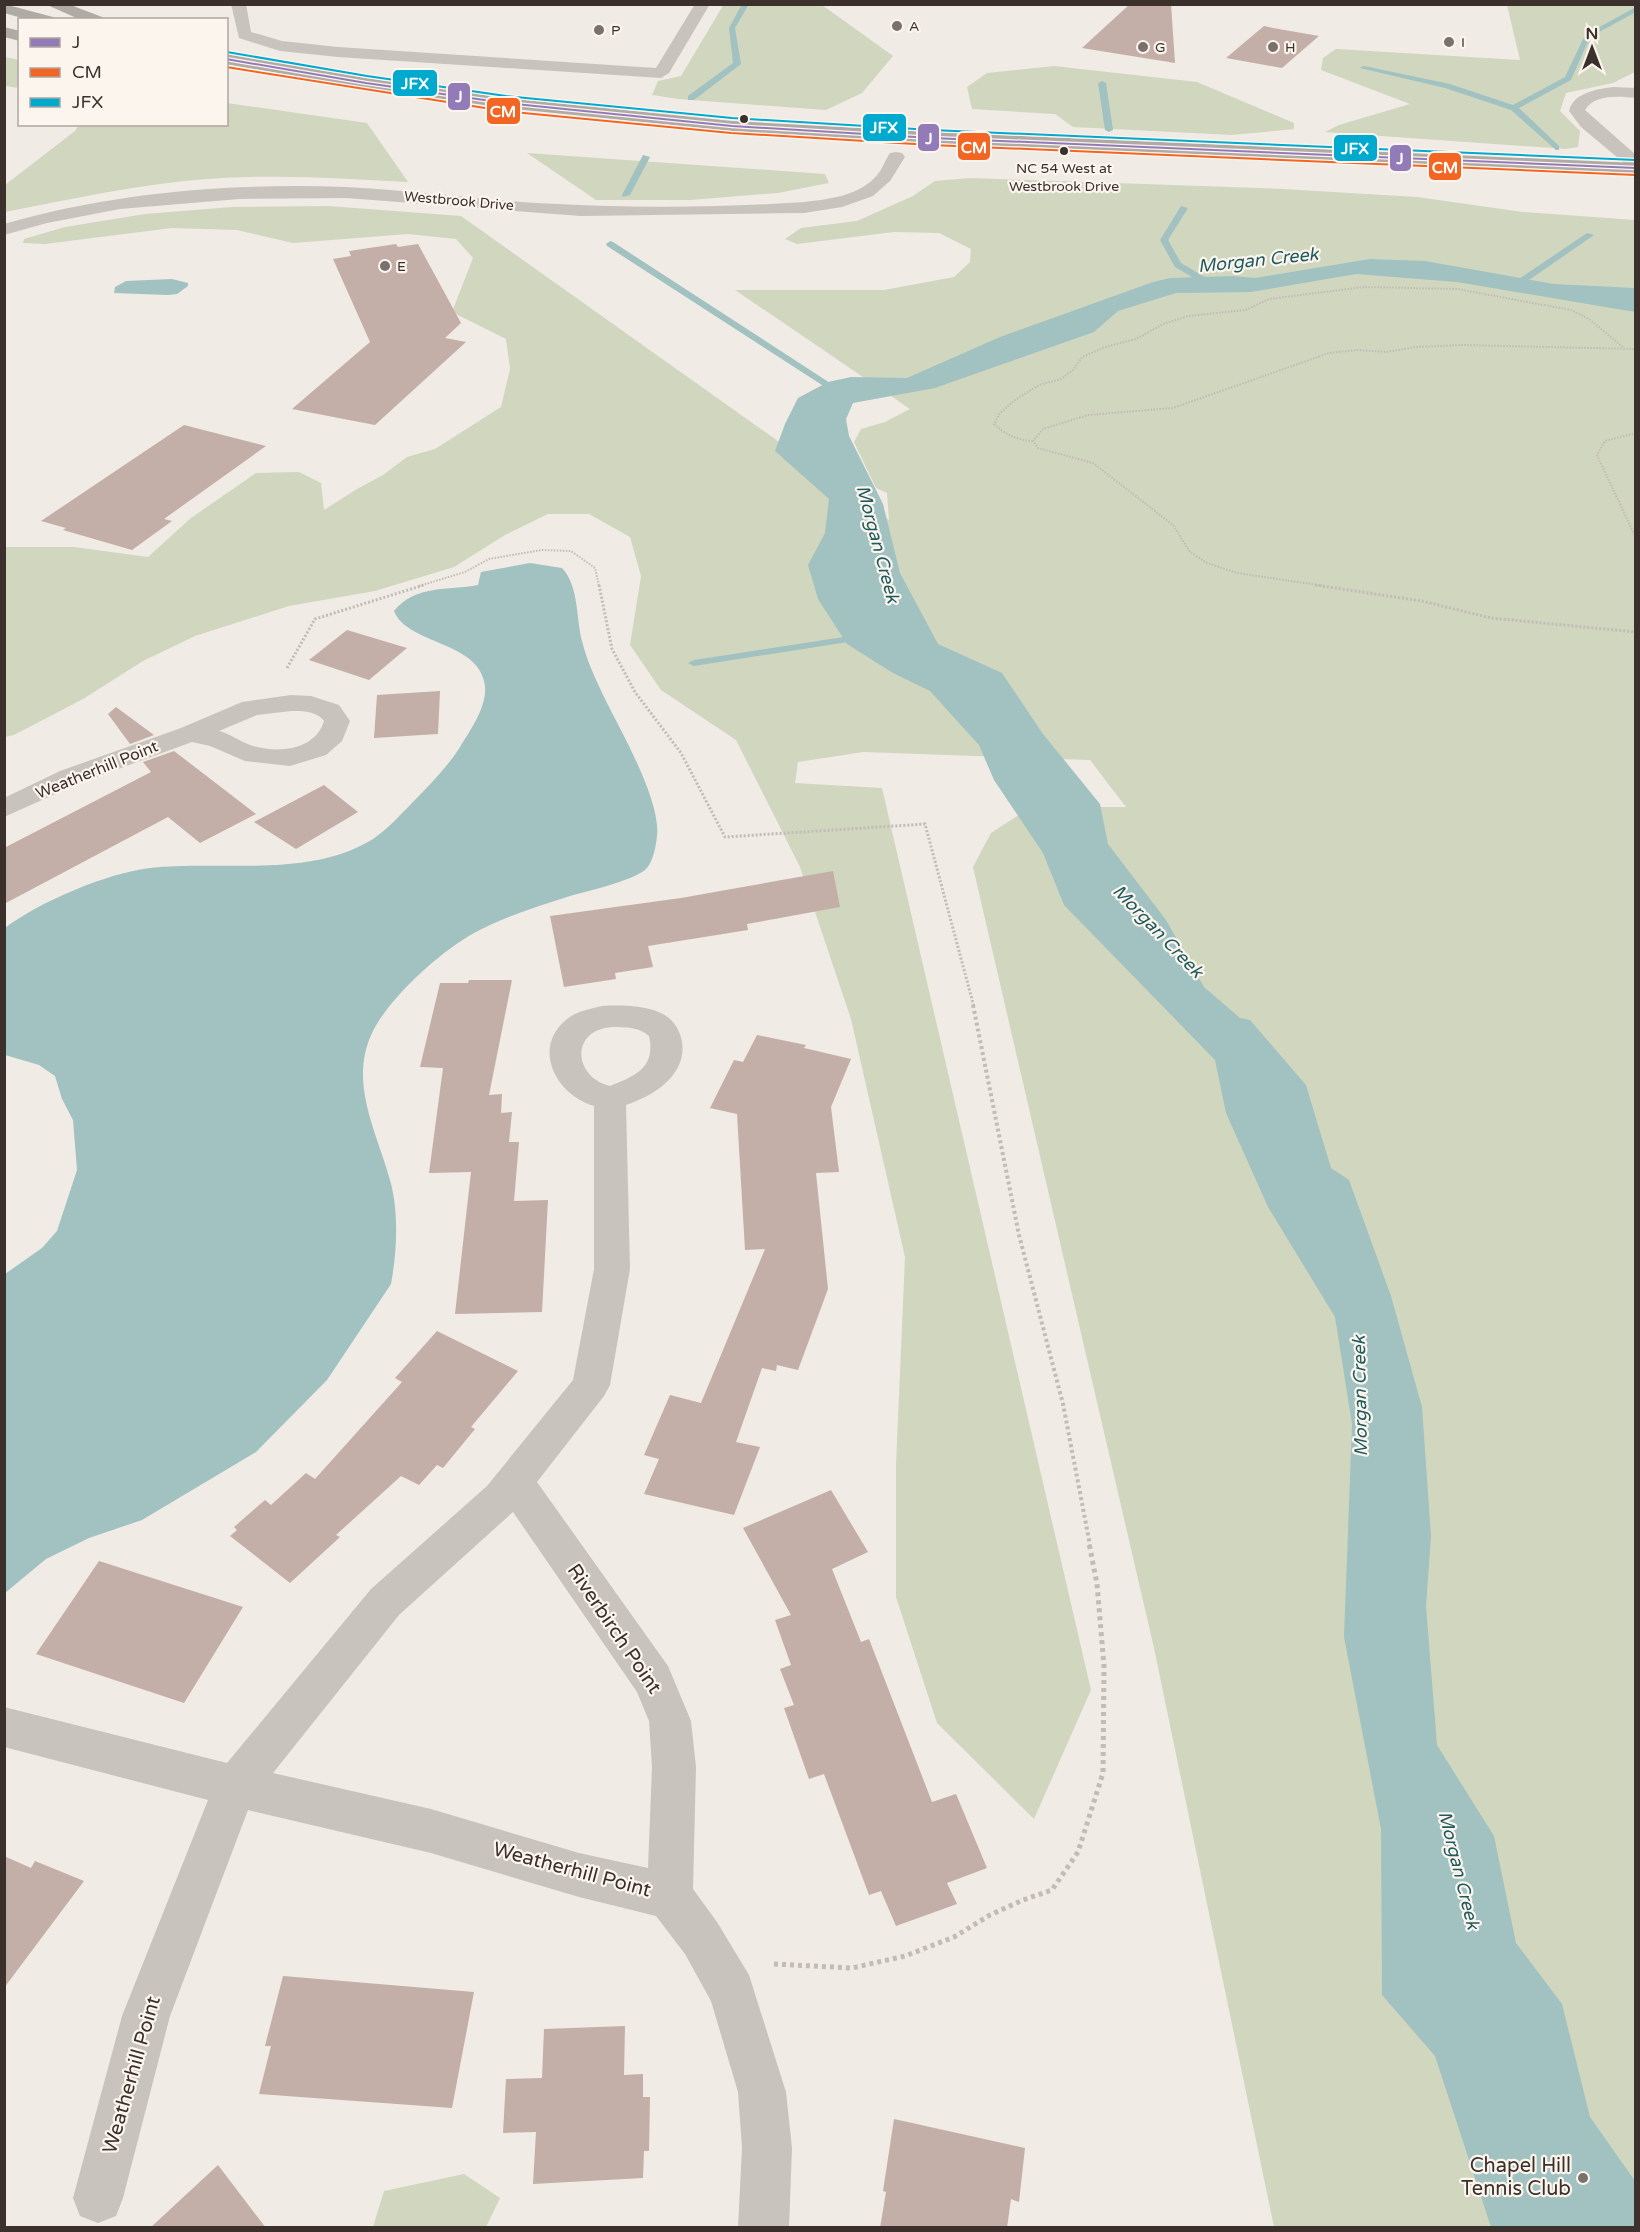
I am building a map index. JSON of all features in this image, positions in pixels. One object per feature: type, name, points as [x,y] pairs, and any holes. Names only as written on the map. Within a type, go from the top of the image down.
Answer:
[{"type":"highway","points":[[52,4],[91,18]]},
{"type":"highway","points":[[4,8],[41,18]]},
{"type":"highway","points":[[228,59],[350,82],[580,112],[731,125],[1065,143],[1635,166]]},
{"type":"highway","points":[[228,82],[340,102]]},
{"type":"highway","points":[[384,109],[549,130],[721,146],[896,157],[1635,190]]},
{"type":"highway","points":[[721,146],[758,140],[897,144],[914,140],[918,136]]},
{"type":"highway","points":[[896,157],[906,152],[927,149],[1040,150],[1065,143]]},
{"type":"street","points":[[238,4],[244,35],[280,46],[338,52],[661,73],[703,4]]},
{"type":"street","points":[[1635,93],[1606,92],[1590,97],[1578,106],[1577,111],[1587,123],[1635,166]]},
{"type":"street","name":"Westbrook Drive","points":[[4,230],[38,219],[116,204],[232,194],[321,192],[379,194],[535,208],[605,210],[776,208],[827,205],[853,199],[879,184],[889,174],[896,157]]},
{"type":"street","name":"Weatherhill Point","points":[[4,808],[70,777],[190,734],[251,708],[270,704],[311,704],[330,711],[337,721],[333,735],[316,749],[290,758],[245,753],[218,739],[190,734]]},
{"type":"street","points":[[236,1786],[385,1602],[515,1483],[591,1385],[612,1269],[610,1098]]},
{"type":"street","name":"Riverbirch Point","points":[[515,1483],[653,1680],[670,1721],[674,1767],[670,1896]]},
{"type":"street","name":"Weatherhill Point","points":[[4,1727],[236,1786],[431,1831],[579,1875],[670,1896],[701,1938],[732,1992],[762,2092],[767,2148],[763,2228]]},
{"type":"street","name":"Weatherhill Point","points":[[98,2198],[146,2016],[210,1846],[236,1786]]},
{"type":"path","points":[[1033,441],[1016,441],[994,424],[1000,413],[1015,400],[1039,385],[1061,379],[1074,369],[1082,357],[1105,347],[1136,339],[1163,324],[1188,316],[1246,310],[1269,299],[1364,287],[1479,292],[1571,310],[1589,319],[1625,348]]},
{"type":"path","points":[[1033,441],[1043,429],[1088,415],[1173,408],[1329,353],[1357,350],[1387,352],[1417,347],[1462,345],[1592,350],[1635,349]]},
{"type":"path","points":[[1635,434],[1605,441],[1597,455],[1635,538]]},
{"type":"path","points":[[1033,441],[1038,448],[1093,463],[1173,525],[1190,552],[1207,562],[1237,573],[1422,601],[1491,618],[1635,632]]},
{"type":"path","points":[[270,704],[297,649],[315,619],[465,572],[489,559],[542,550],[571,551],[595,568],[612,649],[635,692],[681,753],[725,837],[925,824],[980,1031],[1019,1235],[1063,1404],[1097,1584],[1104,1666],[1103,1773],[1078,1852],[1052,1890],[990,1915],[954,1937],[905,1956],[852,1968],[794,1967],[711,1956]]},
{"type":"green space","points":[[724,4],[822,5],[893,56],[862,93],[826,110],[652,95],[658,81],[681,76]]},
{"type":"green space","points":[[1507,5],[1635,5],[1635,72],[1613,83],[1566,93],[1560,111],[1580,131],[1578,147],[1566,149],[1325,132],[1339,125],[1410,104],[1321,70],[1323,58],[1336,49],[1520,60]]},
{"type":"green space","points":[[5,57],[18,60],[18,88],[5,86]]},
{"type":"green space","points":[[1054,66],[1197,82],[1294,123],[1294,129],[1232,135],[1073,127],[1055,114],[972,109],[967,87],[987,73]]},
{"type":"green space","points":[[228,103],[367,123],[408,182],[283,177],[207,179],[131,188],[5,212],[5,185],[75,131],[78,126],[228,126]]},
{"type":"green space","points":[[527,153],[825,174],[829,183],[778,193],[690,200],[596,200]]},
{"type":"green space","points":[[970,178],[1283,189],[1417,197],[1523,212],[1635,220],[1635,2227],[1274,2227],[1154,1648],[973,867],[991,833],[1031,807],[1126,807],[1090,760],[863,752],[798,762],[795,783],[882,788],[1091,1690],[1034,1819],[937,1723],[896,1597],[896,1465],[905,1257],[851,1019],[800,867],[736,740],[661,690],[630,645],[641,576],[630,537],[589,514],[548,514],[505,535],[454,567],[375,591],[289,606],[195,636],[143,661],[83,699],[14,735],[5,737],[5,547],[74,547],[148,557],[191,518],[256,473],[299,472],[321,483],[324,510],[383,475],[407,457],[435,449],[501,407],[510,369],[506,339],[452,312],[473,258],[456,239],[408,234],[293,243],[237,230],[172,228],[45,244],[23,243],[24,239],[65,227],[145,214],[232,207],[328,206],[461,216],[889,520],[887,493],[876,488],[854,442],[861,429],[885,422],[910,409],[735,290],[884,290],[954,277],[970,262],[971,249],[939,233],[894,232],[797,244],[785,239],[801,228],[857,221],[913,196],[935,181]]},
{"type":"green space","points":[[464,2174],[500,2198],[486,2227],[373,2227],[384,2191]]},
{"type":"water","name":"Morgan Creek","points":[[1370,259],[1425,261],[1554,284],[1635,288],[1635,312],[1457,282],[1356,274],[1251,292],[1176,293],[1118,311],[1094,332],[935,388],[853,403],[846,419],[849,436],[883,504],[900,573],[938,644],[1002,673],[1043,734],[1100,804],[1108,844],[1166,920],[1204,987],[1240,1018],[1250,1020],[1306,1085],[1331,1168],[1349,1180],[1391,1296],[1422,1407],[1431,1536],[1426,1606],[1437,1745],[1494,1836],[1516,1943],[1562,2004],[1590,2117],[1635,2181],[1635,2227],[1491,2227],[1435,2056],[1382,1995],[1381,1829],[1344,1637],[1352,1424],[1335,1317],[1268,1207],[1226,1113],[1215,1060],[1064,905],[1043,853],[994,780],[979,745],[930,691],[893,673],[847,644],[818,599],[808,565],[825,533],[829,499],[775,451],[798,398],[828,382],[851,377],[907,378],[1000,337],[1170,278],[1233,276],[1255,278]]},
{"type":"water","points":[[172,279],[188,283],[188,286],[177,294],[168,295],[114,293],[115,287],[126,281]]},
{"type":"water","points":[[530,563],[562,568],[571,584],[582,641],[592,672],[639,767],[653,805],[657,821],[657,836],[650,863],[645,870],[629,878],[508,917],[485,927],[461,941],[432,963],[391,1004],[373,1031],[366,1050],[363,1068],[367,1106],[390,1180],[395,1205],[396,1245],[391,1284],[327,1380],[256,1452],[142,1520],[89,1538],[46,1559],[5,1593],[5,1274],[42,1248],[57,1231],[77,1170],[73,1120],[62,1099],[55,1076],[39,1065],[5,1055],[5,928],[36,908],[74,890],[133,871],[177,866],[293,864],[348,851],[373,839],[399,817],[455,755],[478,716],[485,689],[478,668],[468,658],[412,630],[401,622],[394,611],[403,602],[422,592],[478,585],[481,572]]},
{"type":"building","points":[[1130,4],[1171,4],[1175,63],[1082,48]]},
{"type":"building","name":"H","points":[[1264,26],[1319,36],[1282,68],[1226,58]]},
{"type":"building","points":[[396,244],[398,247],[418,244],[461,323],[445,338],[466,342],[375,425],[292,409],[370,342],[333,259],[351,256],[349,251]]},
{"type":"building","points":[[184,425],[266,446],[164,519],[172,521],[132,550],[63,530],[66,528],[41,521]]},
{"type":"building","points":[[347,630],[407,648],[369,680],[309,660]]},
{"type":"building","points":[[440,691],[438,734],[374,738],[377,695]]},
{"type":"building","points":[[116,707],[154,735],[130,744],[108,714]]},
{"type":"building","points":[[174,751],[256,814],[200,843],[168,817],[4,904],[4,848],[151,772],[143,762]]},
{"type":"building","points":[[324,785],[358,812],[296,849],[254,822]]},
{"type":"building","points":[[833,871],[840,907],[747,924],[748,930],[648,946],[653,967],[615,973],[616,979],[564,987],[550,916],[681,898]]},
{"type":"building","points":[[469,980],[512,980],[489,1095],[502,1094],[501,1113],[512,1112],[509,1142],[519,1142],[514,1201],[548,1200],[542,1312],[455,1314],[471,1172],[429,1173],[443,1068],[420,1067],[440,983],[468,983]]},
{"type":"building","points":[[757,1035],[806,1045],[804,1048],[851,1059],[831,1107],[839,1172],[816,1173],[828,1289],[798,1370],[777,1365],[776,1371],[762,1368],[736,1442],[760,1447],[734,1515],[644,1494],[659,1459],[644,1455],[670,1395],[701,1403],[765,1249],[745,1250],[737,1114],[710,1108],[734,1060],[743,1062]]},
{"type":"building","points":[[437,1331],[518,1371],[471,1427],[475,1429],[443,1468],[437,1465],[419,1485],[401,1476],[336,1535],[340,1537],[290,1583],[230,1536],[237,1530],[234,1527],[265,1500],[271,1505],[306,1473],[315,1479],[402,1382],[395,1378]]},
{"type":"building","points":[[831,1490],[868,1552],[832,1569],[861,1642],[869,1639],[932,1802],[956,1794],[987,1868],[947,1883],[957,1904],[896,1926],[881,1891],[869,1895],[824,1774],[809,1779],[784,1708],[794,1705],[780,1669],[791,1665],[775,1620],[791,1615],[743,1528]]},
{"type":"building","points":[[99,1561],[243,1607],[184,1703],[36,1654]]},
{"type":"building","points":[[4,1856],[31,1868],[35,1861],[84,1881],[4,1988]]},
{"type":"building","points":[[283,1976],[474,1992],[452,2108],[259,2094],[271,2046],[265,2046]]},
{"type":"building","points":[[625,2026],[624,2075],[643,2074],[643,2097],[650,2097],[649,2151],[644,2151],[643,2178],[533,2184],[536,2132],[503,2133],[506,2079],[542,2078],[544,2029]]},
{"type":"building","points":[[894,2119],[1025,2148],[1019,2202],[1011,2199],[1007,2228],[880,2228]]},
{"type":"building","points":[[218,2165],[266,2228],[150,2228]]},
{"type":"waterway","points":[[691,98],[737,64],[732,28],[746,4]]},
{"type":"waterway","points":[[1514,108],[1568,78],[1587,36],[1636,9]]},
{"type":"waterway","points":[[1364,68],[1447,86],[1514,108]]},
{"type":"waterway","points":[[1102,83],[1109,130]]},
{"type":"waterway","points":[[1514,108],[1556,148]]},
{"type":"waterway","points":[[626,195],[646,157]]},
{"type":"waterway","name":"Morgan Creek","points":[[1184,208],[1164,240],[1178,265],[1212,285]]},
{"type":"waterway","points":[[1519,283],[1590,235]]},
{"type":"waterway","points":[[610,244],[842,394]]},
{"type":"waterway","points":[[694,663],[863,637]]},
{"type":"transit line","name":"JFX","points":[[228,52],[367,76],[506,96],[732,118],[932,130],[1636,160]]},
{"type":"transit line","name":"J","points":[[228,59],[366,83],[505,103],[732,126],[932,138],[1636,168]]},
{"type":"transit line","name":"CM","points":[[228,67],[504,111],[731,133],[931,145],[1636,175]]},
{"type":"place","name":"A","points":[[897,26]]},
{"type":"place","name":"P","points":[[599,30]]},
{"type":"place","name":"I","points":[[1449,42]]},
{"type":"place","name":"G","points":[[1143,47]]},
{"type":"place","name":"H","points":[[1273,47]]},
{"type":"place","name":"NC 54 West at Westbrook Drive","points":[[1064,151]]},
{"type":"place","name":"E","points":[[385,266]]},
{"type":"place","name":"Chapel Hill Tennis Club","points":[[1583,2178]]}]
